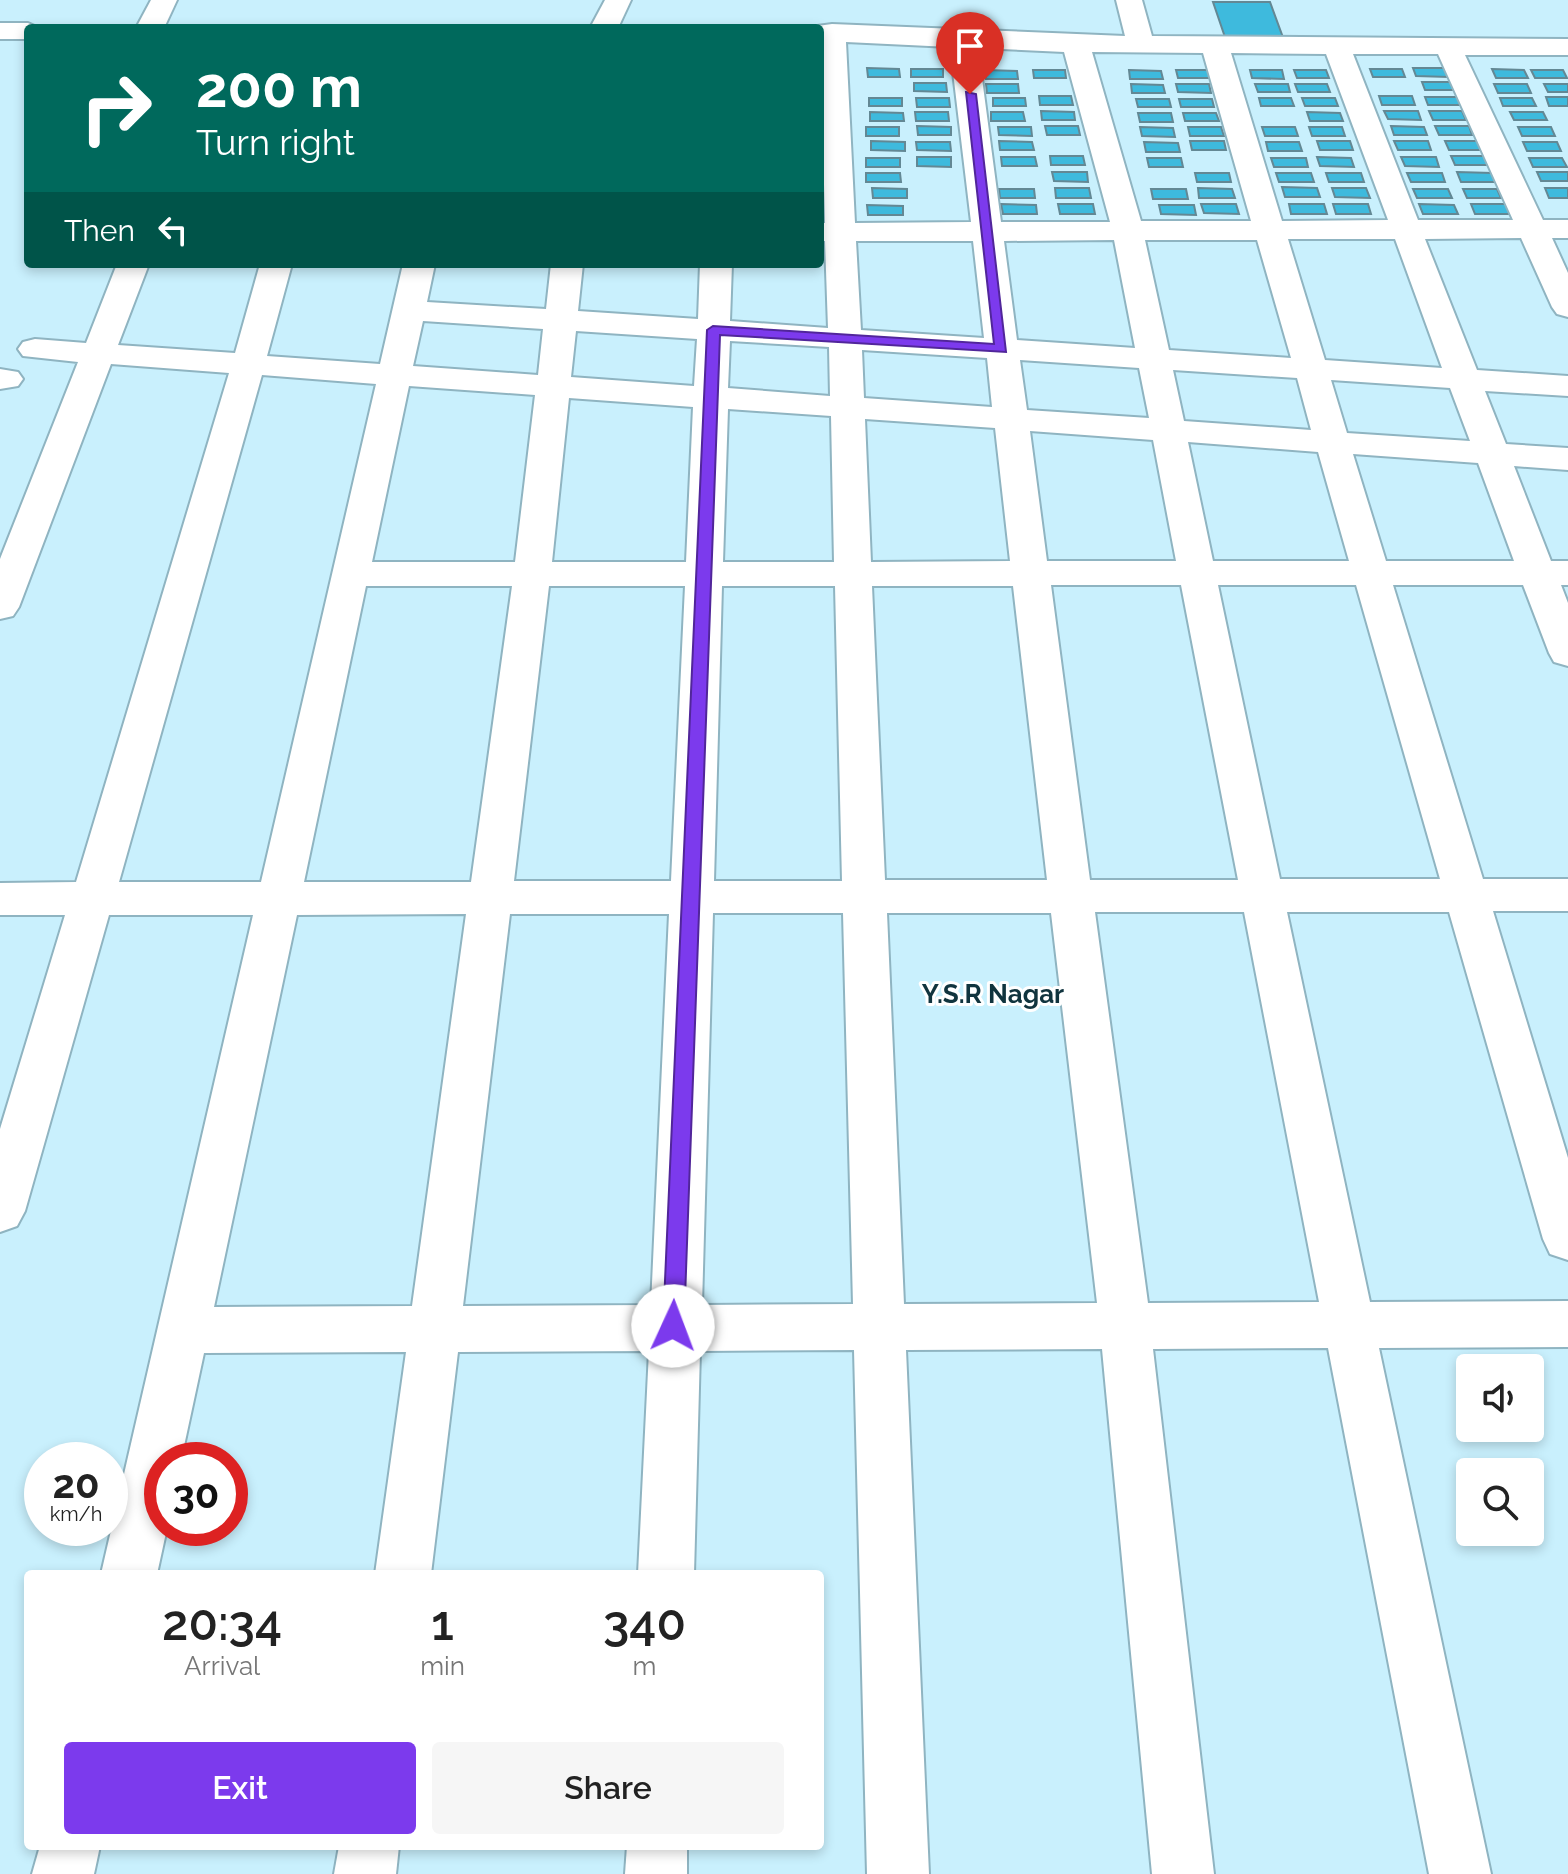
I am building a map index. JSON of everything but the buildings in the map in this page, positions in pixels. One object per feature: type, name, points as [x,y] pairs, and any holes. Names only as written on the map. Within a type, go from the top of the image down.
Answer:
[{"type":"street","points":[[152,24],[164,0]]},
{"type":"street","points":[[606,24],[618,0]]},
{"type":"street","points":[[1129,0],[1141,45]]},
{"type":"street","points":[[0,31],[24,31]]},
{"type":"street","points":[[898,1874],[848,408],[845,339],[830,232],[826,32],[1076,44],[1568,47]]},
{"type":"street","points":[[963,39],[1125,1325],[1183,1874]]},
{"type":"street","points":[[1076,44],[1128,231],[1460,1874]]},
{"type":"street","points":[[1336,45],[1492,453],[1553,573],[1568,653]]},
{"type":"street","points":[[1215,46],[1568,1239]]},
{"type":"street","points":[[1448,47],[1568,307]]},
{"type":"street","points":[[830,232],[1568,229]]},
{"type":"street","points":[[0,607],[131,268]]},
{"type":"street","points":[[0,1211],[90,898],[194,560],[275,268]]},
{"type":"street","points":[[130,1570],[418,268]]},
{"type":"street","points":[[404,1570],[532,574],[567,268]]},
{"type":"street","points":[[666,1570],[673,1326],[716,268]]},
{"type":"street","points":[[408,310],[1568,386]]},
{"type":"street","points":[[35,349],[1568,459]]},
{"type":"street","points":[[350,574],[1553,573]]},
{"type":"street","points":[[0,899],[1568,895]]},
{"type":"street","points":[[183,1330],[1568,1324]]},
{"type":"street","points":[[63,1874],[69,1850]]},
{"type":"street","points":[[365,1874],[368,1850]]},
{"type":"street","points":[[656,1874],[657,1850]]},
{"type":"district","name":"Y.S.R Nagar","points":[[993,994]]},
{"type":"route","points":[[673,1326],[713,330],[1001,349],[970,94]]}]
